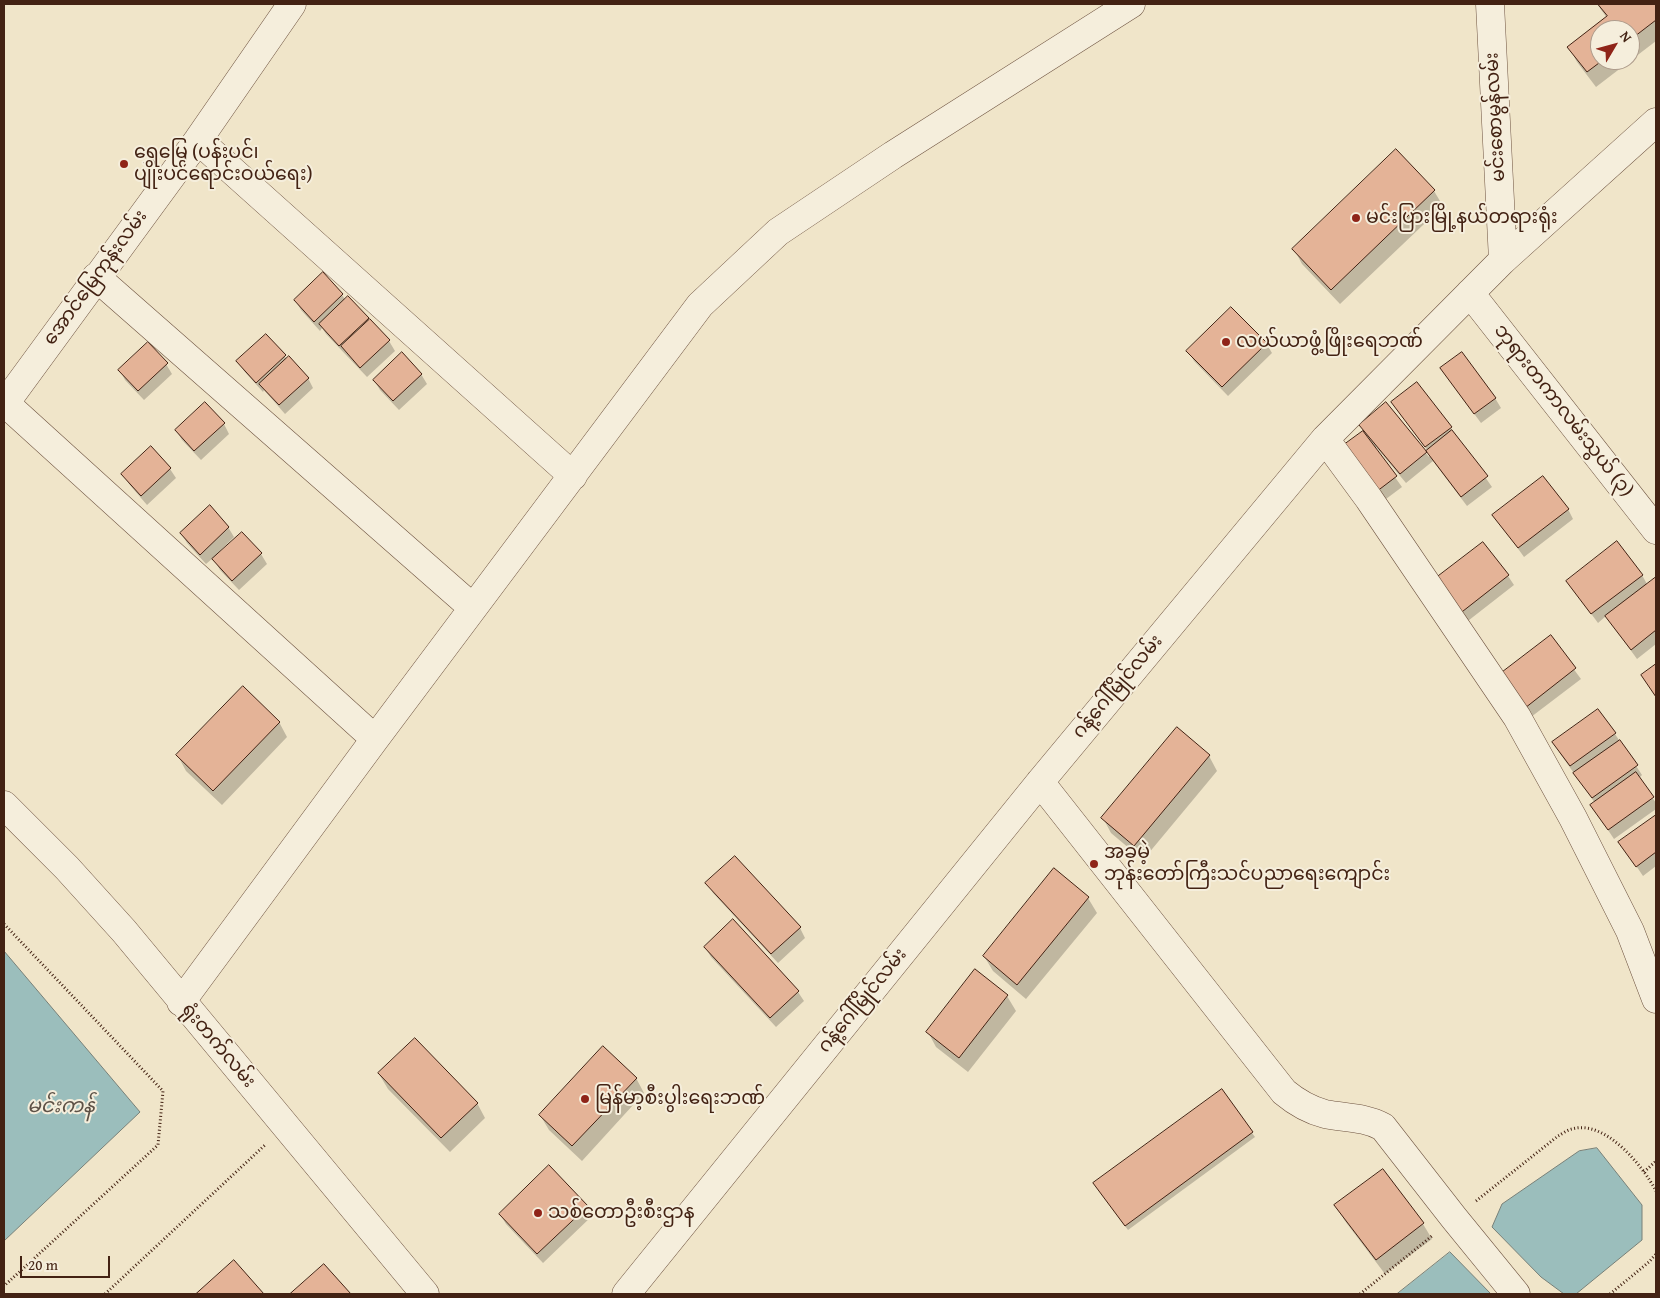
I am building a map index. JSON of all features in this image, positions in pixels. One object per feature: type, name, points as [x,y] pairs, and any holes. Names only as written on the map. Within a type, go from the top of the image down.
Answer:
[{"type":"street","name":"အောင်မြေကုန်းလမ်း","points":[[4,404],[198,140],[292,4]]},
{"type":"street","points":[[181,1002],[700,305],[778,232],[893,155],[1131,4]]},
{"type":"street","name":"မင်းစောမွန်လမ်း","points":[[1490,4],[1503,260]]},
{"type":"street","name":"ဂန့်ဂေါ်မြိုင်လမ်း","points":[[626,1294],[1040,782],[1324,439],[1503,260],[1656,122]]},
{"type":"street","points":[[198,140],[573,476]]},
{"type":"street","points":[[96,277],[473,608]]},
{"type":"street","name":"ဘုရားတကာလမ်းသွယ် (၃)","points":[[1470,292],[1656,530]]},
{"type":"street","points":[[4,404],[375,739]]},
{"type":"street","points":[[1324,439],[1369,499],[1517,717],[1574,818],[1630,931],[1656,999]]},
{"type":"street","points":[[1040,782],[1060,810],[1284,1092],[1304,1106],[1315,1110],[1368,1120],[1383,1127],[1516,1294]]},
{"type":"street","name":"ရုံးတက်လမ်း","points":[[4,805],[67,868],[124,932],[425,1294]]},
{"type":"path","points":[[4,924],[163,1091],[158,1145],[4,1286]]},
{"type":"path","points":[[104,1294],[285,1126]]},
{"type":"path","points":[[1360,1294],[1558,1136],[1572,1129],[1598,1131],[1610,1137],[1618,1143],[1644,1172],[1656,1191]]},
{"type":"path","points":[[1644,1172],[1656,1161]]},
{"type":"path","points":[[1610,1294],[1656,1254]]},
{"type":"water","name":"မင်းကန်","points":[[4,951],[140,1112],[4,1241]]},
{"type":"water","points":[[1597,1148],[1642,1205],[1642,1240],[1576,1294],[1564,1294],[1541,1277],[1492,1227],[1502,1204],[1579,1151]]},
{"type":"water","points":[[1450,1252],[1491,1294],[1397,1294]]},
{"type":"building","points":[[1598,4],[1656,4],[1656,20],[1640,32],[1640,20],[1602,20],[1607,16]]},
{"type":"building","points":[[1590,29],[1590,70],[1587,72],[1567,47]]},
{"type":"building","points":[[1396,149],[1435,190],[1331,290],[1292,249]]},
{"type":"building","points":[[323,272],[343,294],[314,322],[294,300]]},
{"type":"building","points":[[348,296],[369,318],[339,346],[319,324]]},
{"type":"building","points":[[1231,307],[1267,343],[1222,387],[1186,351]]},
{"type":"building","points":[[370,319],[390,340],[360,368],[341,346]]},
{"type":"building","points":[[266,334],[286,355],[256,383],[236,361]]},
{"type":"building","points":[[148,342],[168,363],[138,391],[118,370]]},
{"type":"building","points":[[402,352],[422,374],[393,401],[373,380]]},
{"type":"building","points":[[1462,352],[1496,398],[1474,414],[1440,368]]},
{"type":"building","points":[[289,356],[309,378],[279,405],[259,384]]},
{"type":"building","points":[[1417,382],[1452,427],[1425,447],[1391,402]]},
{"type":"building","points":[[205,402],[225,423],[194,451],[175,430]]},
{"type":"building","points":[[1386,402],[1427,452],[1400,474],[1359,425]]},
{"type":"building","points":[[1452,430],[1488,476],[1461,497],[1426,451]]},
{"type":"building","points":[[1363,431],[1397,476],[1376,492],[1341,447]]},
{"type":"building","points":[[151,446],[171,468],[141,496],[121,474]]},
{"type":"building","points":[[1543,476],[1569,509],[1518,548],[1492,515]]},
{"type":"building","points":[[210,505],[229,527],[200,555],[180,533]]},
{"type":"building","points":[[242,532],[262,553],[232,581],[212,559]]},
{"type":"building","points":[[1617,541],[1643,575],[1591,614],[1566,581]]},
{"type":"building","points":[[1483,542],[1509,575],[1458,615],[1432,581]]},
{"type":"building","points":[[1656,577],[1656,630],[1631,650],[1605,616]]},
{"type":"building","points":[[1551,635],[1576,668],[1525,708],[1500,674]]},
{"type":"building","points":[[1656,664],[1656,697],[1641,675]]},
{"type":"building","points":[[243,686],[280,722],[213,791],[176,755]]},
{"type":"building","points":[[1598,709],[1616,733],[1570,766],[1552,742]]},
{"type":"building","points":[[1177,727],[1210,755],[1134,846],[1101,818]]},
{"type":"building","points":[[1620,740],[1638,765],[1592,798],[1573,773]]},
{"type":"building","points":[[1636,772],[1654,797],[1608,830],[1590,805]]},
{"type":"building","points":[[1656,815],[1656,852],[1636,867],[1618,842]]},
{"type":"building","points":[[735,856],[801,927],[771,954],[705,883]]},
{"type":"building","points":[[1054,868],[1089,897],[1017,985],[983,956]]},
{"type":"building","points":[[733,919],[799,991],[770,1018],[704,947]]},
{"type":"building","points":[[975,969],[1008,995],[959,1058],[926,1032]]},
{"type":"building","points":[[415,1038],[478,1103],[441,1138],[378,1073]]},
{"type":"building","points":[[603,1046],[637,1078],[572,1146],[539,1115]]},
{"type":"building","points":[[1222,1089],[1253,1132],[1125,1226],[1093,1183]]},
{"type":"building","points":[[549,1165],[588,1206],[537,1254],[499,1214]]},
{"type":"building","points":[[1383,1169],[1424,1223],[1376,1260],[1334,1205]]},
{"type":"building","points":[[234,1260],[264,1294],[196,1294]]},
{"type":"building","points":[[324,1264],[351,1294],[290,1294]]},
{"type":"place","name":"ရွှေမြေ (ပန်းပင်၊ ပျိုးပင်ရောင်းဝယ်ရေး)","points":[[124,164]]},
{"type":"place","name":"မင်းပြားမြို့နယ်တရားရုံး","points":[[1356,218]]},
{"type":"place","name":"လယ်ယာဖွံ့ဖြိုးရေဘဏ်","points":[[1226,342]]},
{"type":"place","name":"အခမဲ့ ဘုန်းတော်ကြီးသင်ပညာရေးကျောင်း","points":[[1094,864]]},
{"type":"place","name":"မြန်မာ့စီးပွါးရေးဘဏ်","points":[[585,1099]]},
{"type":"place","name":"သစ်တောဦးစီးဌာန","points":[[538,1213]]}]
